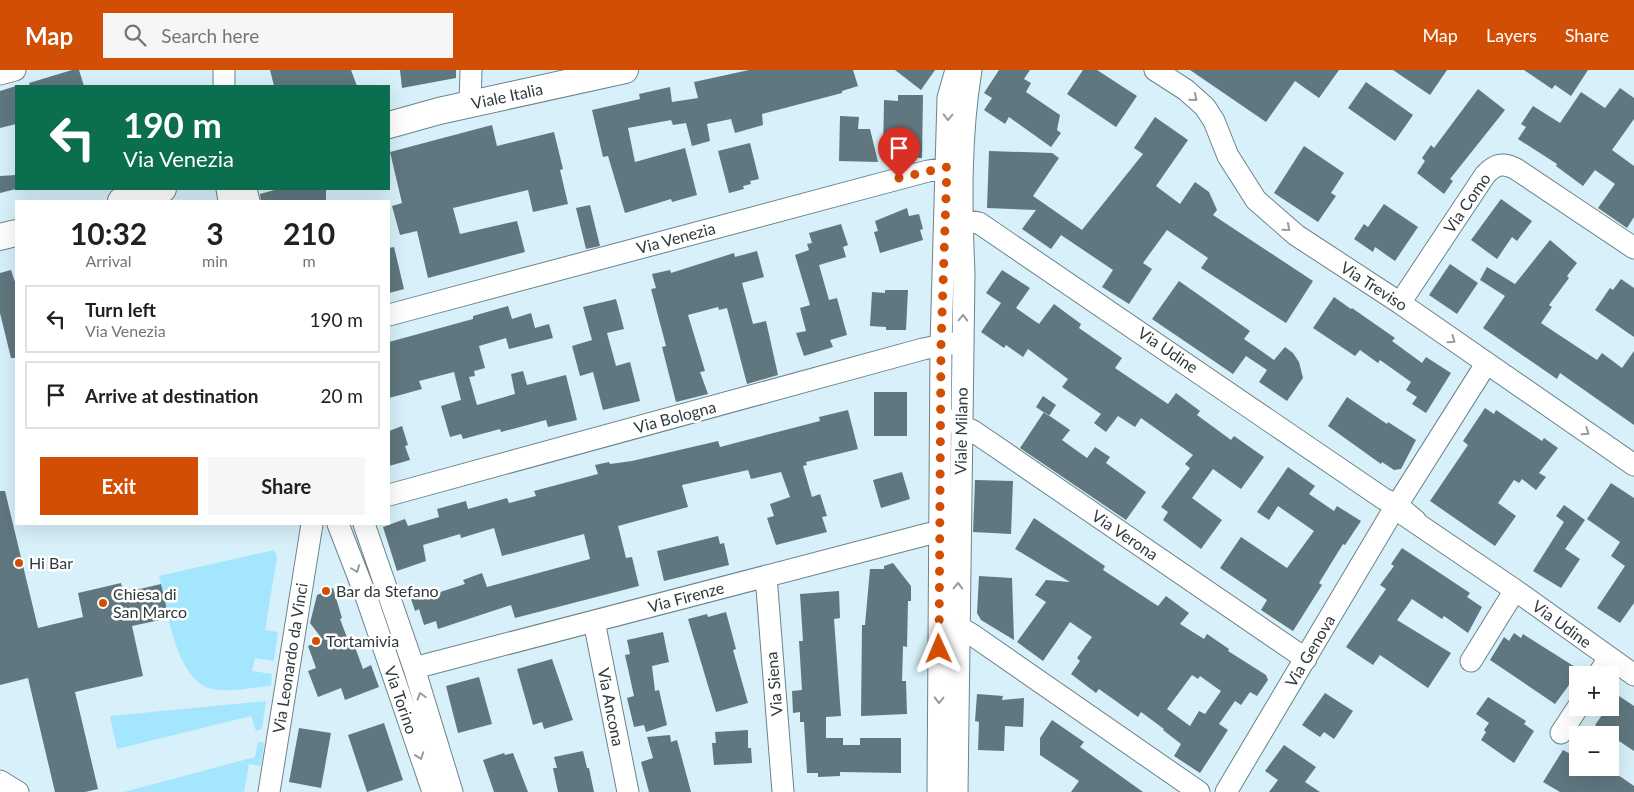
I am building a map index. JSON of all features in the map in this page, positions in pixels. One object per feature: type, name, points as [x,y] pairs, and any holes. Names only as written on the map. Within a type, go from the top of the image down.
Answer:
[{"type":"main road","name":"Viale Italia","points":[[390,125],[601,73],[626,70]]},
{"type":"main road","points":[[124,200],[160,190]]},
{"type":"main road","points":[[0,237],[15,232]]},
{"type":"street","points":[[0,74],[15,70]]},
{"type":"street","points":[[224,70],[224,85]]},
{"type":"street","points":[[470,104],[471,70]]},
{"type":"street","name":"Viale Milano","points":[[955,167],[948,98],[956,70]]},
{"type":"street","name":"Viale Milano","points":[[950,531],[941,416],[941,345],[953,217],[955,167],[971,70]]},
{"type":"street","name":"Via Treviso","points":[[1154,70],[1186,90],[1205,107],[1214,121],[1228,156],[1256,200],[1296,235],[1400,303],[1634,465]]},
{"type":"street","name":"Via Como","points":[[1400,303],[1485,175],[1492,167],[1500,164],[1506,164],[1516,169],[1634,248]]},
{"type":"street","name":"Via Venezia","points":[[390,315],[955,167]]},
{"type":"street","name":"Viale Milano","points":[[938,792],[948,622],[950,531],[961,426],[964,273],[953,217]]},
{"type":"street","name":"Via Udine","points":[[953,217],[979,223],[996,234],[1392,504],[1515,590],[1603,666]]},
{"type":"street","name":"Via Bologna","points":[[390,495],[941,345],[962,342]]},
{"type":"street","name":"Via Genova","points":[[1226,792],[1306,659],[1392,504],[1486,364]]},
{"type":"street","name":"Via Verona","points":[[941,416],[973,431],[1306,659]]},
{"type":"street","name":"Via Leonardo da Vinci","points":[[269,792],[312,525]]},
{"type":"street","name":"Via Torino","points":[[338,525],[367,599],[433,792]]},
{"type":"street","name":"Via Torino","points":[[364,525],[414,668],[452,792]]},
{"type":"street","name":"Via Firenze","points":[[414,668],[766,576],[950,531]]},
{"type":"street","name":"Via Siena","points":[[766,576],[783,792]]},
{"type":"street","name":"Via Udine","points":[[1471,661],[1515,590]]},
{"type":"street","name":"Via Ancona","points":[[594,621],[628,792]]},
{"type":"street","points":[[948,622],[1199,792]]},
{"type":"street","name":"Viale Milano","points":[[948,622],[957,792]]},
{"type":"street","name":"Via Udine","points":[[1619,671],[1634,675]]},
{"type":"street","points":[[1561,733],[1572,716]]},
{"type":"street","points":[[0,781],[18,792]]},
{"type":"shaded area","points":[[274,550],[277,557],[265,630],[278,632],[274,661],[255,658],[252,671],[272,674],[271,686],[220,690],[200,683],[190,673],[181,658],[170,623],[159,576]]},
{"type":"shaded area","points":[[266,701],[262,729],[256,731],[251,716],[117,749],[110,716]]},
{"type":"shaded area","points":[[258,742],[264,743],[261,766],[249,764],[244,792],[124,792],[255,757]]},
{"type":"building","points":[[72,70],[79,70],[84,85],[30,85],[29,83]]},
{"type":"building","points":[[270,70],[351,70],[357,85],[274,85]]},
{"type":"building","points":[[400,70],[456,70],[456,78],[402,88]]},
{"type":"building","points":[[749,70],[853,70],[858,86],[842,91],[842,93],[762,114],[763,125],[735,133],[731,119],[707,124],[710,141],[692,146],[686,123],[673,125],[671,120],[628,128],[635,162],[685,148],[697,195],[672,202],[671,199],[625,213],[608,156],[603,157],[592,110],[640,99],[639,94],[670,87],[672,102],[698,98],[694,82]]},
{"type":"building","points":[[895,70],[935,70],[921,90]]},
{"type":"building","points":[[999,70],[1030,70],[1024,79],[1031,83],[1026,92],[1060,115],[1057,130],[1061,133],[1051,147],[1009,117],[1005,124],[984,110],[992,98],[984,93]]},
{"type":"building","points":[[1083,70],[1097,70],[1137,96],[1116,127],[1067,94]]},
{"type":"building","points":[[1190,70],[1339,70],[1319,98],[1295,81],[1266,122]]},
{"type":"building","points":[[1393,70],[1447,70],[1430,95]]},
{"type":"building","points":[[1524,70],[1588,70],[1571,96],[1555,85],[1552,89]]},
{"type":"building","points":[[1366,82],[1413,115],[1395,141],[1348,108]]},
{"type":"building","points":[[15,86],[15,124],[0,128],[0,91]]},
{"type":"building","points":[[1620,88],[1634,98],[1634,119],[1612,150],[1634,166],[1634,217],[1627,228],[1598,208],[1615,184],[1595,170],[1583,186],[1556,166],[1557,164],[1518,139],[1526,127],[1521,124],[1533,106],[1560,123],[1581,92],[1605,108]]},
{"type":"building","points":[[1478,89],[1505,110],[1450,179],[1453,181],[1444,194],[1417,173],[1425,161],[1422,158],[1431,145],[1434,148]]},
{"type":"building","points":[[898,95],[923,95],[922,158],[883,157],[884,100],[898,101]]},
{"type":"building","points":[[840,116],[859,117],[858,129],[870,129],[878,162],[839,161]]},
{"type":"building","points":[[1155,117],[1188,140],[1156,186],[1180,204],[1195,182],[1209,192],[1217,210],[1213,215],[1313,281],[1286,323],[1201,268],[1208,258],[1167,230],[1143,263],[1152,269],[1129,304],[1102,287],[1113,270],[1061,235],[1051,249],[1022,229],[1036,210],[987,208],[989,151],[1052,153],[1059,158],[1033,196],[1082,230],[1143,154],[1134,148]]},
{"type":"building","points":[[492,125],[497,146],[554,132],[563,169],[560,170],[568,204],[533,212],[528,190],[453,208],[460,234],[517,221],[525,252],[428,278],[417,231],[400,235],[392,206],[402,203],[390,152]]},
{"type":"building","points":[[750,143],[759,179],[750,181],[751,184],[743,186],[744,189],[729,193],[718,151]]},
{"type":"building","points":[[1304,146],[1344,173],[1331,193],[1336,196],[1318,222],[1274,193]]},
{"type":"building","points":[[15,175],[15,189],[0,193],[0,176]]},
{"type":"building","points":[[274,190],[326,190],[326,200],[261,200],[260,194]]},
{"type":"building","points":[[1501,199],[1532,221],[1517,241],[1512,237],[1497,259],[1471,240]]},
{"type":"building","points":[[1384,204],[1418,227],[1395,261],[1375,247],[1373,252],[1354,239],[1364,224],[1368,227]]},
{"type":"building","points":[[590,205],[600,246],[586,249],[576,208]]},
{"type":"building","points":[[907,208],[909,216],[919,214],[923,229],[920,230],[923,240],[880,253],[874,232],[878,231],[875,221]]},
{"type":"building","points":[[841,224],[848,245],[843,247],[846,257],[819,265],[829,300],[837,298],[847,335],[830,340],[833,347],[804,356],[796,333],[806,331],[800,308],[810,305],[795,255],[809,250],[807,244],[812,243],[809,233]]},
{"type":"building","points":[[1550,240],[1577,263],[1567,276],[1569,278],[1549,305],[1552,307],[1541,323],[1597,360],[1602,353],[1622,368],[1634,351],[1634,425],[1560,373],[1557,379],[1483,328],[1505,296],[1480,280],[1487,267],[1515,284]]},
{"type":"building","points":[[394,247],[404,289],[390,293],[390,248]]},
{"type":"building","points":[[757,251],[764,277],[742,283],[753,324],[766,321],[778,375],[747,384],[727,308],[719,310],[718,307],[688,315],[705,371],[700,372],[708,394],[676,402],[662,347],[666,346],[651,289],[656,288],[652,274],[670,270],[671,273],[734,253],[735,257]]},
{"type":"building","points":[[1450,264],[1478,283],[1457,314],[1429,295]]},
{"type":"building","points":[[11,270],[15,282],[15,358],[11,358],[0,313],[0,273]]},
{"type":"building","points":[[1002,270],[1030,288],[1016,308],[1039,324],[1054,304],[1081,324],[1079,328],[1122,358],[1115,368],[1168,404],[1176,393],[1200,411],[1197,415],[1231,440],[1234,436],[1264,457],[1241,489],[1213,469],[1192,498],[1222,520],[1201,549],[1163,520],[1168,512],[1161,507],[1190,468],[1185,464],[1193,455],[1141,418],[1135,427],[1118,416],[1106,432],[1094,423],[1101,414],[1062,387],[1068,379],[1028,349],[1023,357],[1006,345],[1004,348],[981,332],[1001,303],[986,293]]},
{"type":"building","points":[[1621,279],[1634,288],[1634,337],[1595,310],[1610,288],[1613,290]]},
{"type":"building","points":[[1179,281],[1250,331],[1244,339],[1274,360],[1285,347],[1293,353],[1299,362],[1303,378],[1287,401],[1259,382],[1267,370],[1246,356],[1233,374],[1152,319]]},
{"type":"building","points":[[885,290],[908,290],[906,330],[886,330],[886,327],[870,326],[872,292],[885,293]]},
{"type":"building","points":[[1334,297],[1395,338],[1392,341],[1422,363],[1426,357],[1451,373],[1426,413],[1412,404],[1417,397],[1406,390],[1411,382],[1380,360],[1378,363],[1360,350],[1355,356],[1313,328]]},
{"type":"building","points":[[616,299],[624,329],[607,333],[616,366],[630,362],[640,401],[603,410],[593,372],[580,376],[572,346],[592,340],[583,307]]},
{"type":"building","points":[[508,306],[512,319],[531,313],[535,328],[549,324],[553,338],[509,349],[506,338],[479,346],[485,368],[474,371],[475,376],[469,377],[477,405],[515,394],[511,374],[523,371],[527,385],[566,375],[577,420],[548,427],[546,420],[501,432],[500,429],[463,439],[461,434],[450,437],[441,406],[461,400],[454,372],[419,381],[422,389],[390,398],[390,342],[473,319],[473,316]]},
{"type":"building","points":[[874,392],[907,392],[907,436],[874,436]]},
{"type":"building","points":[[1043,396],[1056,405],[1049,416],[1036,407]]},
{"type":"building","points":[[1347,397],[1387,424],[1388,422],[1416,440],[1401,469],[1394,470],[1382,462],[1381,464],[1328,426]]},
{"type":"building","points":[[1485,408],[1494,414],[1496,410],[1542,441],[1544,438],[1558,448],[1539,473],[1546,477],[1536,490],[1522,479],[1519,483],[1514,480],[1498,503],[1516,516],[1495,546],[1430,501],[1468,445],[1463,441]]},
{"type":"building","points":[[848,410],[858,449],[806,462],[807,465],[803,466],[812,497],[820,494],[827,516],[822,517],[827,532],[776,545],[767,518],[774,516],[770,504],[790,497],[781,472],[751,479],[748,470],[682,485],[688,507],[618,526],[626,558],[632,557],[639,586],[515,618],[511,605],[438,629],[436,621],[424,625],[419,609],[415,611],[409,593],[428,587],[431,595],[465,584],[463,580],[482,573],[487,587],[590,559],[584,534],[502,556],[494,528],[461,538],[460,534],[423,545],[426,561],[397,571],[383,527],[405,519],[408,526],[439,517],[437,509],[466,501],[468,509],[507,498],[509,503],[536,496],[534,491],[598,474],[595,465],[632,461],[718,441],[720,447],[820,421],[819,417]]},
{"type":"building","points":[[1044,412],[1070,430],[1062,440],[1087,458],[1095,447],[1110,457],[1106,463],[1146,492],[1126,520],[1020,448]]},
{"type":"building","points":[[402,426],[408,445],[405,446],[410,460],[390,466],[390,431]]},
{"type":"building","points":[[1288,467],[1315,486],[1309,494],[1334,511],[1337,506],[1361,521],[1345,545],[1343,544],[1319,583],[1322,585],[1293,631],[1261,610],[1267,600],[1220,568],[1241,537],[1287,568],[1314,531],[1278,506],[1269,520],[1257,512]]},
{"type":"building","points":[[902,472],[910,499],[881,508],[873,480]]},
{"type":"building","points":[[975,480],[1013,481],[1011,534],[973,532]]},
{"type":"building","points":[[1611,483],[1634,498],[1634,603],[1620,623],[1597,608],[1625,566],[1611,556],[1620,542],[1587,519]]},
{"type":"building","points":[[0,491],[5,491],[38,628],[83,617],[78,593],[121,583],[123,593],[161,584],[169,618],[132,626],[143,676],[75,692],[98,789],[85,792],[55,792],[28,678],[0,685]]},
{"type":"building","points":[[1564,505],[1585,520],[1565,549],[1580,559],[1561,588],[1533,571],[1564,522],[1556,516]]},
{"type":"building","points":[[1034,518],[1105,566],[1103,570],[1158,606],[1166,596],[1189,613],[1180,624],[1204,639],[1207,634],[1229,649],[1228,651],[1266,675],[1268,680],[1257,696],[1250,692],[1241,705],[1235,701],[1219,724],[1228,730],[1200,773],[1174,756],[1181,744],[1164,729],[1141,712],[1138,717],[1099,689],[1096,693],[1071,674],[1080,661],[1077,658],[1092,637],[1070,622],[1043,661],[1017,642],[1046,602],[1035,595],[1046,580],[1070,582],[1015,549]],"holes":[[[1192,675],[1198,679],[1200,676],[1221,691],[1205,714],[1199,711],[1190,726],[1167,709]]]},
{"type":"building","points":[[718,536],[720,544],[724,543],[729,565],[664,581],[657,551]]},
{"type":"building","points":[[1402,548],[1470,593],[1467,597],[1482,607],[1468,633],[1444,616],[1442,619],[1412,599],[1397,620],[1451,653],[1428,688],[1380,655],[1373,665],[1346,647],[1386,589],[1380,585],[1394,566],[1391,564]]},
{"type":"building","points":[[893,563],[911,586],[911,601],[908,601],[907,647],[903,646],[902,681],[906,681],[907,714],[861,716],[862,625],[865,625],[870,569],[884,569],[884,566]]},
{"type":"building","points":[[979,576],[1012,578],[1014,640],[981,620],[977,613]]},
{"type":"building","points":[[333,588],[342,618],[340,619],[351,648],[355,647],[363,669],[371,665],[379,687],[345,700],[341,688],[318,697],[308,671],[316,668],[308,646],[323,640],[310,623],[317,595]]},
{"type":"building","points":[[839,591],[840,618],[834,619],[841,716],[826,717],[826,738],[843,738],[843,745],[860,745],[860,738],[901,738],[901,773],[840,772],[840,776],[818,777],[818,773],[807,773],[804,722],[800,722],[800,712],[793,713],[792,691],[802,690],[799,641],[803,641],[800,594]]},
{"type":"building","points":[[726,612],[736,649],[733,650],[748,703],[716,712],[688,619],[707,614],[708,617]]},
{"type":"building","points":[[663,632],[669,662],[652,666],[655,691],[659,690],[667,725],[646,732],[644,725],[634,727],[627,698],[634,696],[625,655],[630,654],[627,640]]},
{"type":"building","points":[[1514,633],[1521,638],[1523,634],[1574,666],[1569,666],[1569,685],[1555,704],[1490,660],[1504,637],[1509,641]]},
{"type":"building","points":[[552,659],[573,720],[544,729],[542,722],[533,725],[517,669]]},
{"type":"building","points":[[479,677],[492,724],[458,733],[446,686]]},
{"type":"building","points":[[1325,693],[1353,711],[1334,739],[1324,732],[1320,737],[1302,725]]},
{"type":"building","points":[[977,694],[1003,696],[1002,700],[1024,698],[1023,727],[1005,726],[1004,751],[978,750],[979,722],[975,721]]},
{"type":"building","points":[[1619,696],[1634,706],[1634,751],[1619,741],[1619,726],[1595,725],[1601,716],[1619,716]]},
{"type":"building","points":[[1488,697],[1526,721],[1524,724],[1534,731],[1514,763],[1481,740],[1486,732],[1484,730],[1489,723],[1476,714]]},
{"type":"building","points":[[1052,720],[1084,742],[1080,747],[1143,792],[1071,792],[1079,781],[1040,755],[1040,738]]},
{"type":"building","points":[[384,723],[403,780],[367,792],[348,735]]},
{"type":"building","points":[[299,728],[331,733],[321,788],[289,782]]},
{"type":"building","points":[[748,730],[748,748],[751,748],[752,763],[714,765],[712,743],[716,743],[715,732]]},
{"type":"building","points":[[670,735],[671,742],[677,740],[691,792],[649,792],[641,762],[653,758],[647,737]]},
{"type":"building","points":[[1284,745],[1316,767],[1305,782],[1320,792],[1269,792],[1278,780],[1265,771]]},
{"type":"building","points":[[1563,750],[1569,753],[1569,776],[1619,776],[1634,786],[1634,792],[1560,792],[1543,782]]},
{"type":"building","points":[[583,751],[594,792],[558,792],[553,768],[557,768],[554,757]]},
{"type":"building","points":[[504,753],[505,755],[513,753],[528,792],[494,792],[483,760]]},
{"type":"place","name":"Hi Bar","points":[[19,563]]},
{"type":"place","name":"Bar da Stefano","points":[[326,591]]},
{"type":"place","name":"Chiesa di San Marco","points":[[103,603]]},
{"type":"place","name":"Tortamivia","points":[[316,641]]},
{"type":"route","points":[[899,178],[947,167],[941,345],[939,649]]}]
